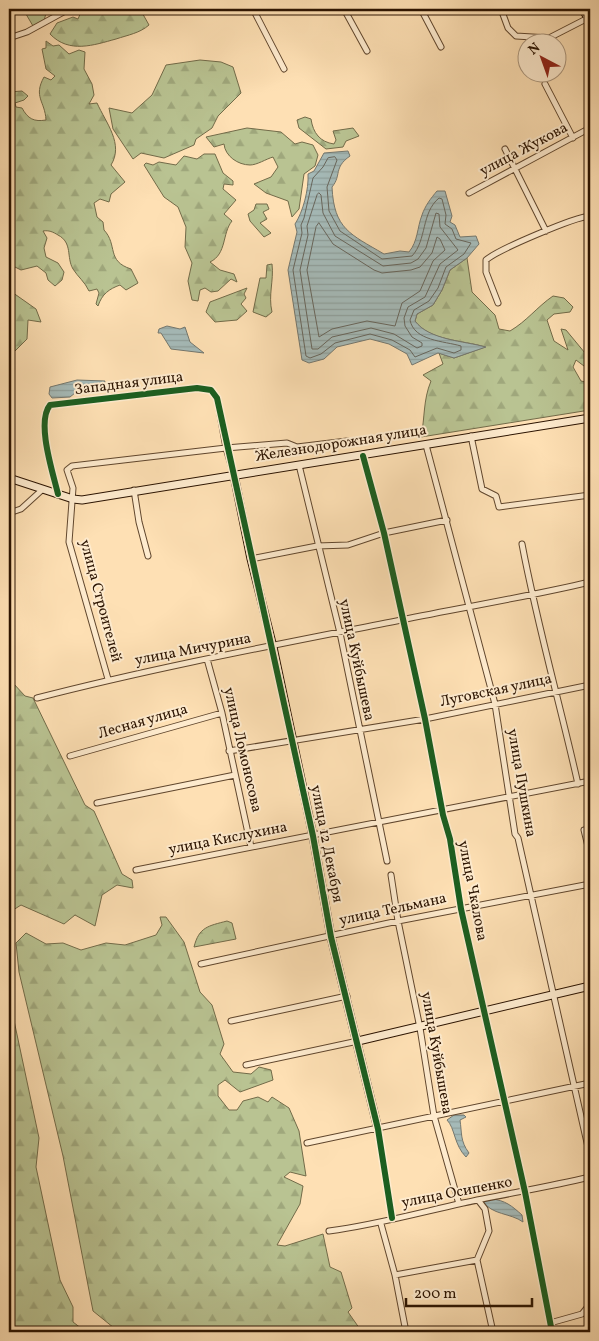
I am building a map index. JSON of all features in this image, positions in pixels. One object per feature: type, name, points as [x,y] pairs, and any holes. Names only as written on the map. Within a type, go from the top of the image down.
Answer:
[{"type":"street","points":[[9,38],[27,32],[69,9]]},
{"type":"street","points":[[253,9],[284,69]]},
{"type":"street","points":[[344,9],[367,51]]},
{"type":"street","points":[[421,9],[441,47]]},
{"type":"street","points":[[501,9],[513,35],[549,38],[590,19],[583,9]]},
{"type":"street","points":[[545,84],[573,138]]},
{"type":"street","name":"улица Жукова","points":[[469,192],[590,128]]},
{"type":"street","points":[[505,149],[546,232]]},
{"type":"street","points":[[498,303],[486,272],[486,260],[493,254],[590,216]]},
{"type":"street","name":"Западная улица","points":[[58,494],[48,454],[45,427],[46,409],[50,404],[197,388],[211,390],[217,398],[226,448]]},
{"type":"street","name":"Железнодорожная улица","points":[[9,478],[73,499],[363,456],[471,436],[590,418]]},
{"type":"street","points":[[471,436],[482,489],[496,496],[499,507],[590,495]]},
{"type":"street","points":[[73,499],[73,488],[67,470],[72,466],[226,448],[287,444],[297,447],[347,441]]},
{"type":"street","name":"улица Пушкина","points":[[426,445],[494,704],[515,834],[518,838],[532,895],[590,1156]]},
{"type":"street","points":[[226,448],[234,475]]},
{"type":"street","name":"улица Чкалова","points":[[363,456],[384,533],[425,719],[442,808],[450,839],[461,909],[525,1192],[552,1332]]},
{"type":"street","name":"улица Куйбышева","points":[[299,465],[340,633],[358,729],[380,822],[387,861]]},
{"type":"street","name":"улица 12 Декабря","points":[[234,475],[313,836],[331,936],[378,1128],[392,1218]]},
{"type":"street","points":[[9,513],[21,509],[43,489]]},
{"type":"street","points":[[134,490],[139,522],[148,556]]},
{"type":"street","name":"улица Строителей","points":[[73,499],[69,542],[108,679]]},
{"type":"street","points":[[251,559],[318,546],[348,545],[384,533],[446,520]]},
{"type":"street","points":[[522,544],[532,596],[557,691],[578,784]]},
{"type":"street","name":"улица Мичурина","points":[[37,698],[108,679],[532,596],[590,582]]},
{"type":"street","name":"улица Ломоносова","points":[[207,659],[222,713],[251,848]]},
{"type":"street","name":"Луговская улица","points":[[229,751],[425,719],[590,685]]},
{"type":"street","name":"Лесная улица","points":[[70,756],[222,713]]},
{"type":"street","points":[[97,803],[235,774]]},
{"type":"street","name":"улица Кислухина","points":[[136,870],[313,836],[442,808],[590,782]]},
{"type":"street","points":[[584,830],[590,855]]},
{"type":"street","name":"улица Куйбышева","points":[[391,875],[398,921],[420,1028],[434,1116],[459,1204]]},
{"type":"street","name":"улица Тельмана","points":[[201,964],[398,921],[590,884]]},
{"type":"street","points":[[246,1065],[420,1028],[590,986]]},
{"type":"street","points":[[231,1021],[346,996]]},
{"type":"street","points":[[307,1143],[590,1083]]},
{"type":"street","name":"улица Осипенко","points":[[329,1232],[381,1224],[392,1218],[420,1215],[459,1204],[525,1192],[590,1177]]},
{"type":"street","points":[[478,1200],[485,1209],[489,1231],[477,1260],[493,1331],[486,1332]]},
{"type":"street","points":[[381,1224],[395,1275],[406,1332]]},
{"type":"street","points":[[395,1275],[477,1260]]},
{"type":"street","points":[[550,1323],[582,1314],[590,1304]]},
{"type":"green space","points":[[23,9],[56,9],[46,13],[44,21],[33,26]]},
{"type":"green space","points":[[87,9],[140,9],[149,25],[129,35],[99,44],[82,46],[65,44],[50,34],[57,23],[73,17],[78,19],[81,12]]},
{"type":"green space","points":[[46,41],[53,46],[59,45],[69,54],[79,50],[85,52],[84,69],[92,84],[94,95],[89,104],[97,103],[109,126],[116,149],[111,165],[125,182],[111,194],[109,202],[100,199],[94,203],[97,217],[103,222],[104,230],[111,241],[115,257],[123,266],[131,269],[138,283],[126,290],[120,285],[112,288],[106,292],[98,306],[96,304],[99,293],[97,289],[89,291],[73,269],[66,242],[54,233],[43,231],[47,238],[44,248],[46,257],[58,263],[64,272],[62,280],[55,286],[48,280],[46,273],[37,266],[21,270],[9,264],[9,92],[22,91],[28,96],[24,100],[15,103],[16,107],[22,108],[32,119],[38,121],[46,120],[40,94],[41,84],[44,77],[51,80],[55,76],[46,69],[42,49],[46,48]]},
{"type":"green space","points":[[200,60],[221,62],[233,67],[241,93],[218,116],[212,128],[196,139],[194,145],[164,158],[141,153],[133,159],[113,129],[109,108],[132,113],[152,95],[166,65]]},
{"type":"green space","points":[[305,117],[311,119],[313,129],[318,136],[329,143],[334,144],[336,140],[333,131],[353,128],[359,136],[346,141],[343,147],[326,149],[299,128],[297,120]]},
{"type":"green space","points":[[247,128],[281,132],[295,144],[302,142],[313,145],[318,155],[315,166],[304,174],[299,209],[292,217],[288,201],[266,193],[254,184],[271,177],[278,167],[273,157],[253,165],[245,165],[230,156],[224,144],[214,147],[206,137]]},
{"type":"green space","points":[[204,154],[215,154],[223,173],[233,181],[233,185],[224,184],[223,189],[236,200],[224,214],[232,221],[222,249],[210,262],[220,270],[234,274],[237,282],[231,279],[218,291],[211,292],[205,288],[200,290],[198,301],[192,300],[188,281],[192,263],[185,247],[186,227],[178,207],[164,197],[144,165],[146,163],[153,165],[159,162],[176,165],[184,156],[197,159]]},
{"type":"green space","points":[[256,204],[267,204],[269,209],[263,212],[267,219],[260,223],[271,233],[264,237],[250,221],[248,214],[254,210]]},
{"type":"green space","points":[[467,258],[472,292],[495,315],[499,329],[510,331],[553,296],[564,298],[573,307],[570,312],[554,314],[547,320],[554,341],[568,350],[561,329],[566,330],[590,357],[588,369],[576,360],[573,367],[581,381],[590,383],[590,410],[421,437],[425,402],[431,381],[423,375],[443,364],[439,353],[454,358],[485,347],[429,333],[415,321],[417,314],[433,305],[442,290],[450,270]]},
{"type":"green space","points":[[272,264],[272,312],[266,317],[253,312],[260,278],[266,278],[267,265]]},
{"type":"green space","points":[[247,288],[244,294],[246,298],[241,304],[247,311],[237,320],[215,322],[206,312],[210,302]]},
{"type":"green space","points":[[9,290],[36,309],[41,322],[28,320],[27,339],[9,357]]},
{"type":"green space","points":[[9,655],[13,662],[13,683],[25,696],[33,698],[85,805],[94,811],[122,874],[132,880],[133,888],[117,885],[102,895],[95,926],[75,915],[64,924],[21,905],[10,912]]},
{"type":"green space","points":[[160,917],[166,917],[184,942],[200,992],[212,1005],[224,1044],[220,1054],[233,1072],[251,1074],[259,1067],[271,1070],[273,1080],[240,1092],[225,1080],[218,1085],[218,1096],[229,1110],[237,1110],[243,1101],[258,1097],[268,1102],[272,1097],[289,1108],[299,1131],[306,1176],[290,1172],[284,1177],[303,1186],[300,1204],[277,1245],[285,1246],[323,1234],[330,1267],[341,1272],[352,1308],[348,1312],[362,1332],[119,1332],[93,1311],[63,1156],[19,972],[16,943],[26,933],[46,944],[63,943],[81,950],[106,943],[125,945],[156,935],[162,925]]},
{"type":"green space","points":[[227,921],[232,923],[236,939],[194,947],[196,940],[205,928]]},
{"type":"green space","points":[[9,997],[39,1138],[36,1167],[60,1280],[73,1307],[73,1322],[86,1332],[9,1332]]},
{"type":"water","points":[[348,151],[350,156],[341,164],[337,179],[332,187],[336,212],[346,229],[384,254],[400,251],[409,252],[414,243],[426,205],[437,191],[445,191],[452,216],[450,222],[455,225],[460,237],[476,236],[479,244],[467,258],[450,270],[442,290],[433,305],[417,314],[415,321],[421,327],[438,336],[486,347],[454,358],[438,353],[412,365],[407,354],[389,344],[370,339],[337,347],[324,359],[309,363],[302,360],[288,270],[297,232],[295,224],[305,200],[308,174],[314,171],[324,153]]},
{"type":"water","points":[[167,326],[180,329],[185,327],[190,342],[204,353],[171,349],[161,333],[158,333],[159,329]]},
{"type":"water","points":[[77,380],[105,381],[102,391],[75,393],[70,397],[52,398],[49,394],[50,387]]},
{"type":"water","points":[[454,1115],[464,1115],[466,1117],[460,1120],[463,1141],[469,1153],[466,1157],[459,1147],[452,1127],[447,1120]]},
{"type":"water","points":[[491,1199],[511,1206],[522,1215],[523,1222],[491,1209],[483,1201]]},
{"type":"cycle path","points":[[58,494],[45,435],[46,413],[50,405],[197,388],[211,390],[217,398],[313,836],[331,937],[378,1129],[392,1218]]},
{"type":"cycle path","points":[[363,456],[384,533],[425,719],[443,815],[450,839],[461,909],[525,1192],[552,1332]]}]
